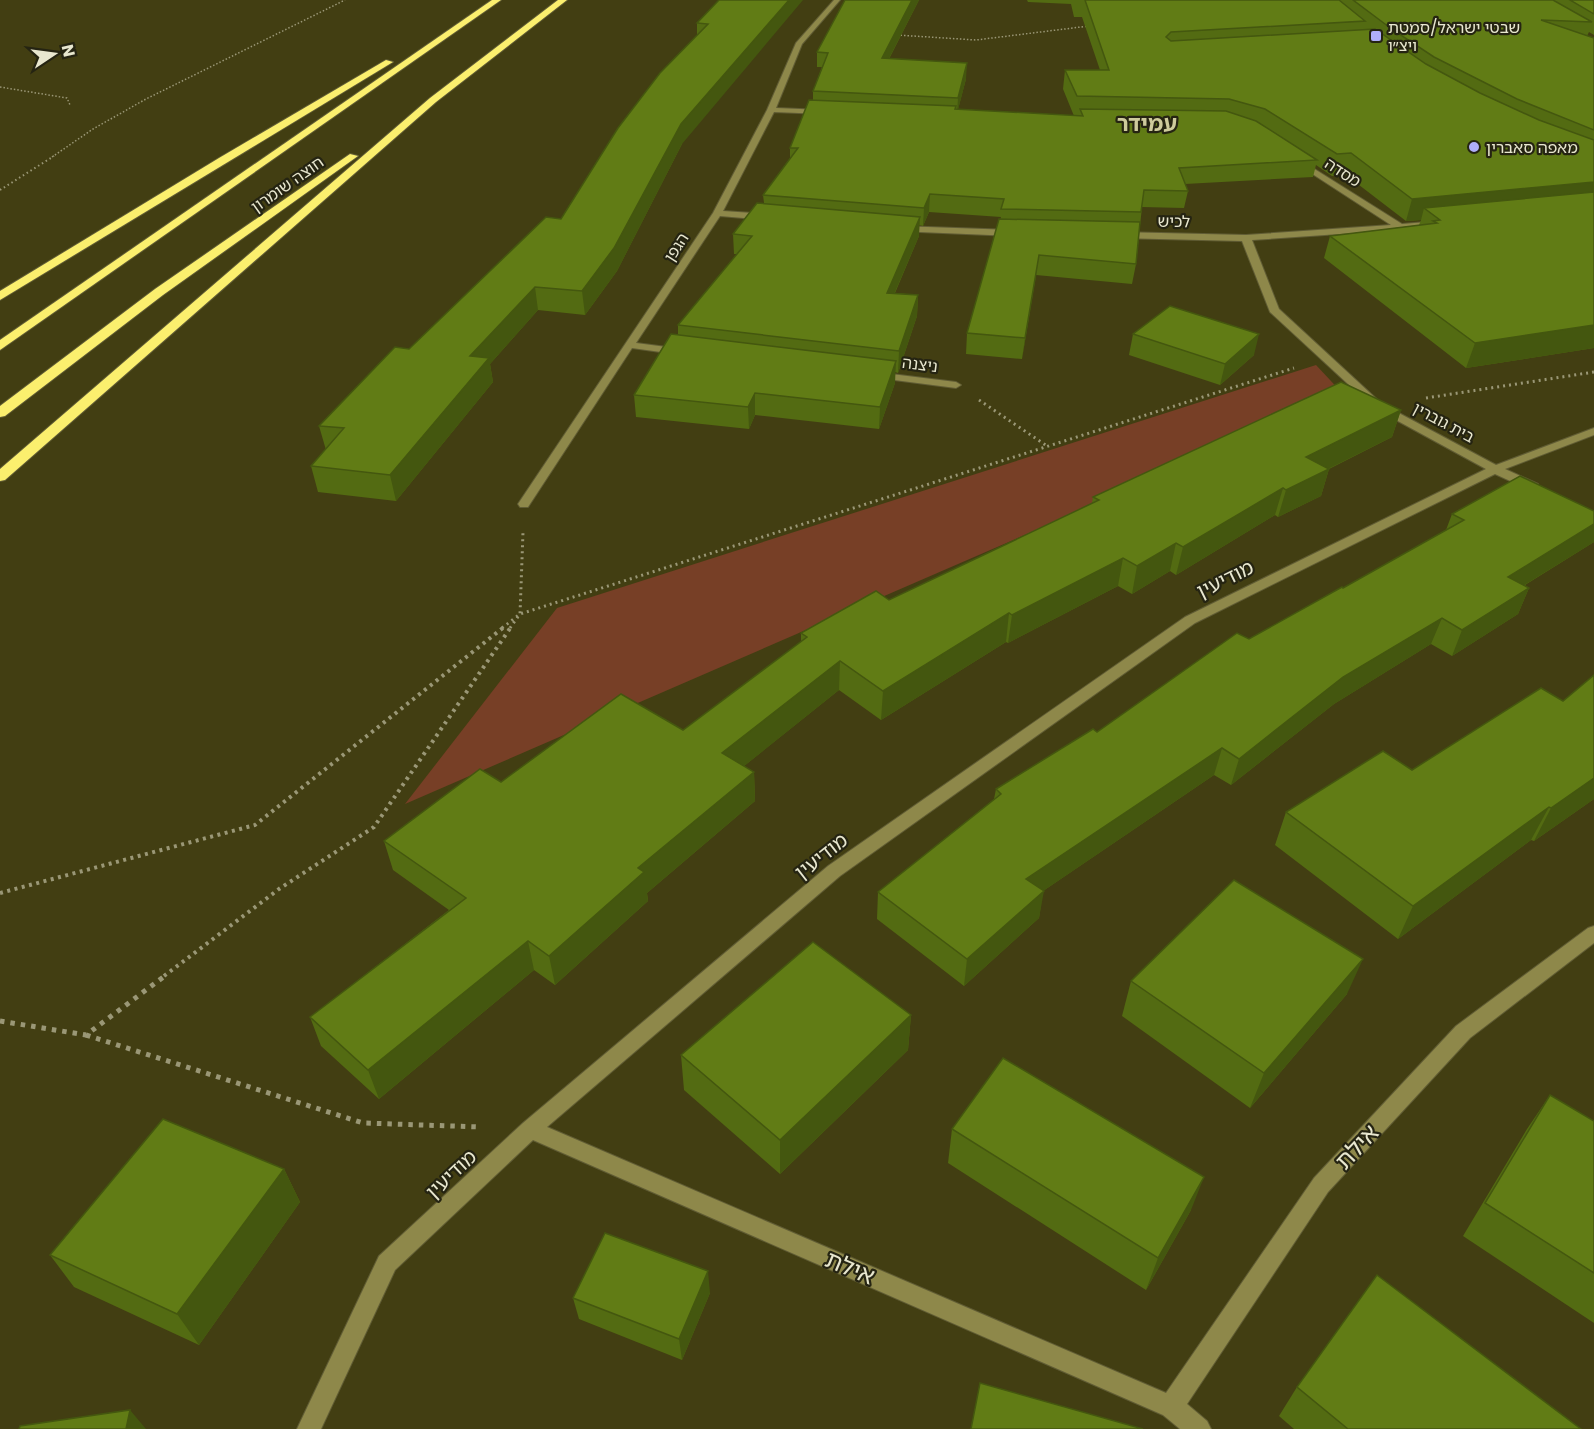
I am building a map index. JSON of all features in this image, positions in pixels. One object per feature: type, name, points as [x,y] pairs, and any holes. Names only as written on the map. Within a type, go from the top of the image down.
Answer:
[{"type":"highway","points":[[0,296],[222,160],[496,0]]},
{"type":"highway","points":[[0,346],[496,0]]},
{"type":"highway","points":[[0,477],[433,100],[563,0]]},
{"type":"highway","name":"חוצה שומרון","points":[[0,412],[159,292],[433,100]]},
{"type":"street","name":"הגפן","points":[[524,504],[717,213],[771,110],[799,44],[837,0]]},
{"type":"street","points":[[771,110],[830,113]]},
{"type":"street","name":"מסדה","points":[[1285,152],[1400,227]]},
{"type":"street","points":[[717,213],[775,218]]},
{"type":"street","name":"לכיש","points":[[1103,235],[1246,238],[1434,224]]},
{"type":"street","points":[[890,228],[1020,233]]},
{"type":"street","name":"בית גוברין","points":[[1246,238],[1274,310],[1378,406],[1495,469],[1545,491]]},
{"type":"street","points":[[630,345],[700,354]]},
{"type":"street","name":"ניצנה","points":[[862,374],[956,385]]},
{"type":"street","name":"מודיעין","points":[[309,1429],[387,1263],[530,1129],[834,871],[1190,620],[1495,469],[1594,431]]},
{"type":"street","name":"אילת","points":[[1171,1407],[1321,1185],[1463,1032],[1594,933]]},
{"type":"street","name":"אילת","points":[[530,1129],[1171,1407],[1199,1429]]},
{"type":"path","points":[[0,190],[33,171],[93,129],[146,99],[345,0]]},
{"type":"path","points":[[894,34],[976,40],[1094,26]]},
{"type":"path","points":[[0,87],[67,98],[70,105]]},
{"type":"path","points":[[0,893],[255,825],[520,614],[1326,358]]},
{"type":"path","points":[[1378,406],[1594,372]]},
{"type":"path","points":[[956,385],[1047,446]]},
{"type":"path","points":[[86,1035],[279,889],[374,827],[520,614],[524,504]]},
{"type":"path","points":[[0,1021],[86,1035],[363,1123],[530,1129]]},
{"type":"shaded area","points":[[1316,365],[1345,396],[405,804],[557,608]]},
{"type":"building","points":[[719,0],[789,0],[681,124],[614,248],[582,291],[535,287],[470,356],[489,358],[390,475],[311,466],[344,428],[319,426],[395,347],[409,349],[546,217],[561,219],[618,128],[660,73],[708,24],[697,23]]},
{"type":"building","points":[[845,0],[912,0],[882,58],[967,63],[958,98],[813,91],[828,53],[817,52]]},
{"type":"building","points":[[1085,0],[1339,0],[1365,21],[1171,32],[1166,37],[1171,41],[1375,29],[1426,64],[1480,93],[1539,120],[1594,140],[1594,182],[1412,199],[1351,153],[1337,154],[1265,109],[1229,99],[1077,96],[1065,70],[1109,70]]},
{"type":"building","points":[[1353,0],[1553,0],[1592,22],[1541,20],[1594,38],[1594,130],[1517,99],[1434,57]]},
{"type":"building","points":[[1570,0],[1594,0],[1594,14]]},
{"type":"building","points":[[809,100],[956,106],[955,109],[1083,116],[1080,109],[1226,111],[1256,121],[1317,160],[1179,168],[1188,191],[1144,190],[1141,212],[1001,209],[1004,199],[930,194],[924,208],[763,195],[798,148],[790,148]]},
{"type":"building","points":[[1594,192],[1594,325],[1475,343],[1330,236],[1437,223],[1433,221],[1440,220],[1424,208]]},
{"type":"building","points":[[757,203],[920,217],[887,293],[918,295],[899,351],[678,325],[752,236],[733,234]]},
{"type":"building","points":[[999,219],[1140,222],[1136,264],[1039,255],[1025,338],[967,333]]},
{"type":"building","points":[[1170,306],[1259,334],[1225,364],[1133,334]]},
{"type":"building","points":[[671,334],[896,361],[880,407],[755,393],[748,407],[634,395]]},
{"type":"building","points":[[1341,382],[1401,410],[1306,457],[1329,469],[1286,490],[1283,488],[1183,547],[1176,543],[1137,566],[1123,558],[1012,615],[1009,613],[883,691],[840,661],[722,753],[754,772],[638,868],[644,872],[549,956],[528,941],[368,1070],[310,1017],[466,898],[384,841],[480,769],[501,782],[621,694],[683,730],[807,637],[801,633],[876,591],[889,600],[1099,500],[1093,497]]},
{"type":"building","points":[[1520,476],[1594,511],[1594,524],[1508,577],[1529,588],[1462,630],[1442,618],[1343,677],[1239,759],[1222,748],[1026,879],[1044,891],[967,959],[878,892],[1001,794],[996,789],[1093,729],[1097,732],[1237,633],[1249,639],[1343,588],[1464,520],[1452,514]]},
{"type":"building","points":[[1594,675],[1594,778],[1551,808],[1549,807],[1413,906],[1286,812],[1383,751],[1412,770],[1541,688],[1563,701]]},
{"type":"building","points":[[1234,880],[1363,959],[1264,1073],[1131,981]]},
{"type":"building","points":[[813,942],[911,1015],[780,1140],[681,1055]]},
{"type":"building","points":[[1003,1058],[1204,1177],[1158,1258],[952,1129]]},
{"type":"building","points":[[1550,1095],[1594,1121],[1594,1273],[1485,1203]]},
{"type":"building","points":[[163,1119],[284,1169],[177,1314],[50,1255]]},
{"type":"building","points":[[605,1233],[708,1271],[679,1339],[573,1298]]},
{"type":"building","points":[[1377,1275],[1581,1429],[1348,1429],[1297,1387]]},
{"type":"building","points":[[980,1383],[1143,1429],[971,1429]]},
{"type":"building","points":[[130,1410],[126,1429],[19,1429],[20,1426]]},
{"type":"place","name":"שבטי ישראל/סמטת ויצ״ו","points":[[1376,36]]},
{"type":"place","name":"מאפה סאברין","points":[[1474,147]]},
{"type":"district","name":"עמידר","points":[[1147,123]]}]
